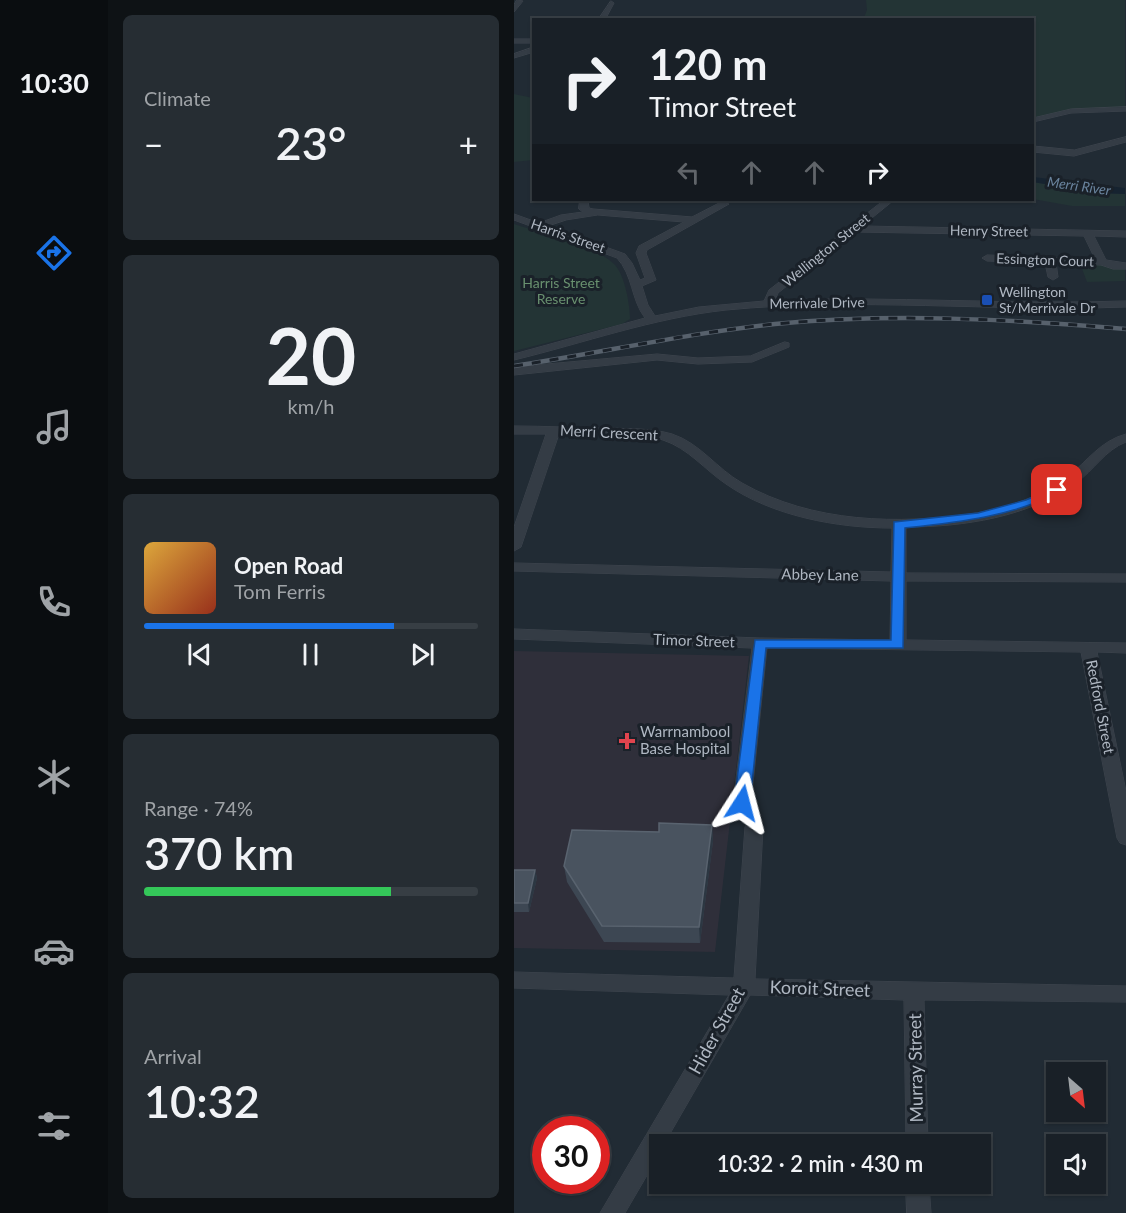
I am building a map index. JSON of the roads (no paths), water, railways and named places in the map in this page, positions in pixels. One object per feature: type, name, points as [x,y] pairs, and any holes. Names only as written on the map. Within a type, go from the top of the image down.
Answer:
[{"type":"street","points":[[514,10],[520,2]]},
{"type":"street","points":[[602,18],[611,3]]},
{"type":"street","points":[[514,41],[532,41]]},
{"type":"street","points":[[514,56],[532,50]]},
{"type":"street","points":[[1034,120],[1071,111],[1126,109]]},
{"type":"street","points":[[1034,150],[1074,153],[1126,140]]},
{"type":"street","name":"Wellington Street","points":[[768,304],[773,292],[888,201]]},
{"type":"street","points":[[584,203],[588,211],[692,220]]},
{"type":"street","points":[[540,226],[579,211],[584,203]]},
{"type":"street","points":[[637,284],[651,280],[641,254],[642,249],[724,204]]},
{"type":"street","points":[[558,218],[603,213]]},
{"type":"street","name":"Harris Street","points":[[514,217],[620,256],[632,268],[642,304],[652,320]]},
{"type":"street","name":"Henry Street","points":[[852,229],[1126,234]]},
{"type":"street","points":[[1087,233],[1102,262]]},
{"type":"street","name":"Essington Court","points":[[987,258],[1102,262],[1113,266],[1126,266]]},
{"type":"street","points":[[1050,260],[1053,277]]},
{"type":"street","name":"Merrivale Drive","points":[[514,357],[652,320],[710,308],[887,301],[1047,306],[1126,304]]},
{"type":"street","points":[[514,371],[641,358],[698,361],[752,359],[784,345]]},
{"type":"street","name":"Merri Crescent","points":[[514,430],[637,432],[668,437],[684,444],[724,478],[760,497],[828,517],[899,525],[979,517],[1030,502],[1073,480],[1098,453],[1111,443],[1126,438]]},
{"type":"street","points":[[514,547],[554,430]]},
{"type":"street","points":[[898,644],[899,525]]},
{"type":"street","name":"Abbey Lane","points":[[514,567],[899,577],[1126,578]]},
{"type":"street","name":"Timor Street","points":[[514,634],[760,643],[1126,648]]},
{"type":"street","points":[[742,803],[760,643]]},
{"type":"street","name":"Redford Street","points":[[1088,647],[1126,838]]},
{"type":"street","name":"Hider Street","points":[[612,1213],[744,987],[754,827]]},
{"type":"street","name":"Koroit Street","points":[[514,980],[914,992],[1126,994]]},
{"type":"street","name":"Murray Street","points":[[914,992],[917,1134]]},
{"type":"street","points":[[918,1194],[919,1213]]},
{"type":"water","name":"Merri River","points":[[1034,177],[1125,188],[1125,194],[1099,193],[1034,182]]},
{"type":"railway","points":[[514,366],[709,333],[819,321],[950,319],[1038,322],[1126,329]]},
{"type":"place","name":"Wellington St/Merrivale Dr","points":[[987,300]]},
{"type":"place","name":"Warrnambool Base Hospital","points":[[627,741]]},
{"type":"park label","name":"Harris Street Reserve","points":[[561,292]]}]
